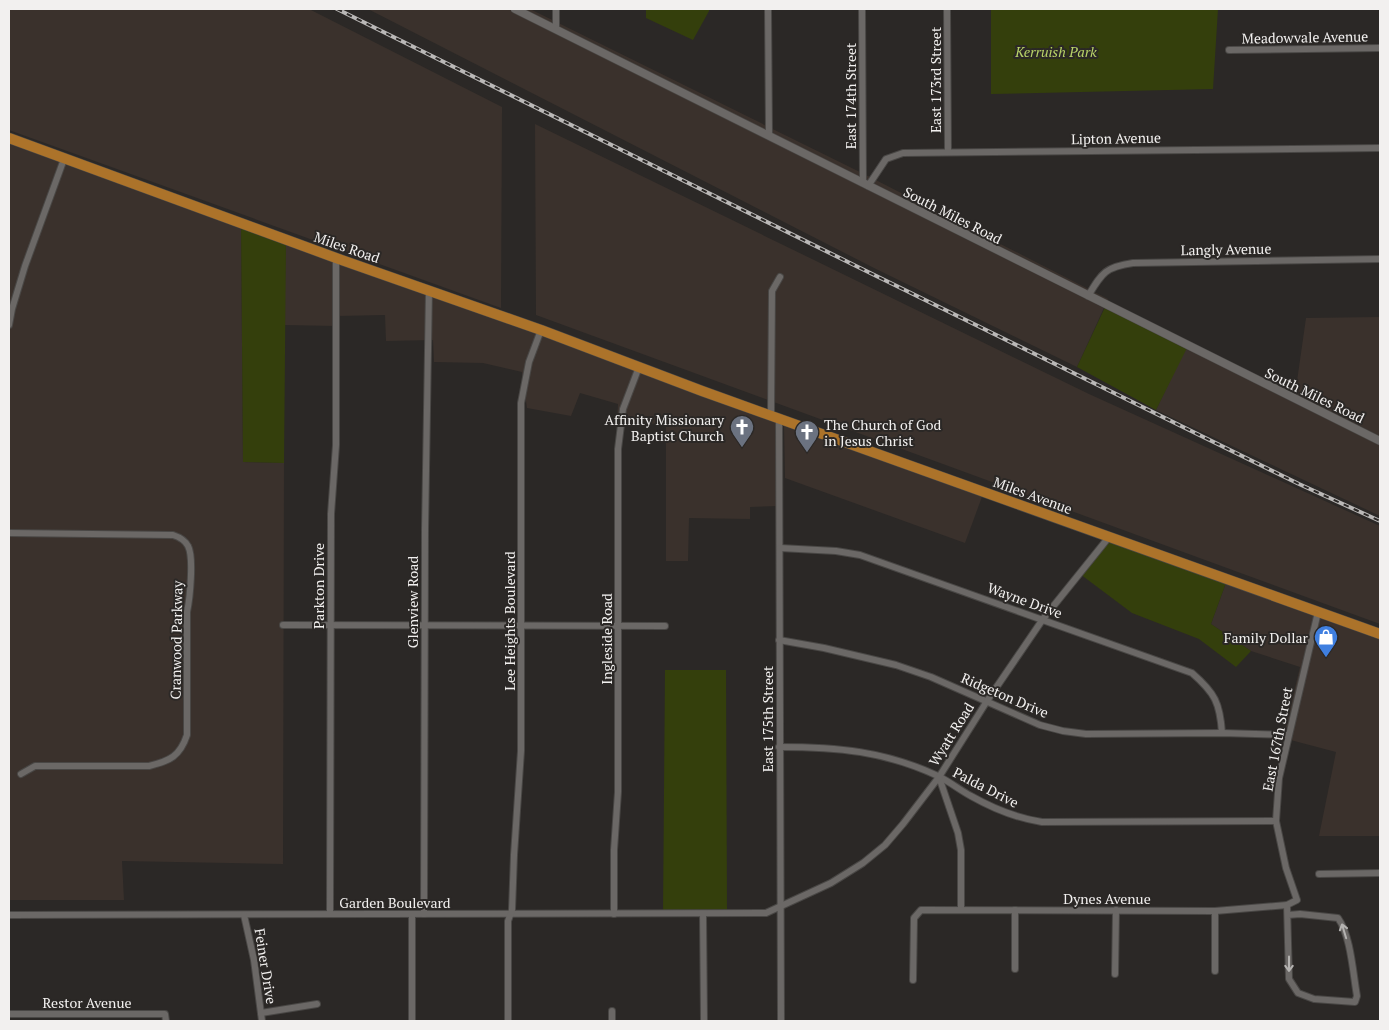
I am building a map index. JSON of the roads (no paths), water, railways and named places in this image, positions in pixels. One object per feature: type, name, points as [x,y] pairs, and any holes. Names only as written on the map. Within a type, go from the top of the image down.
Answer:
[{"type":"main road","name":"Miles Road","points":[[9,138],[677,381]]},
{"type":"main road","name":"Miles Avenue","points":[[677,381],[1380,634]]},
{"type":"street","name":"South Miles Road","points":[[515,9],[1380,441]]},
{"type":"street","points":[[556,9],[556,30]]},
{"type":"street","points":[[768,9],[768,135]]},
{"type":"street","name":"East 174th Street","points":[[862,9],[865,184]]},
{"type":"street","name":"East 173rd Street","points":[[947,9],[948,152]]},
{"type":"street","name":"Meadowvale Avenue","points":[[1229,50],[1380,48]]},
{"type":"street","name":"Lipton Avenue","points":[[865,184],[886,159],[903,153],[1380,148]]},
{"type":"street","points":[[9,325],[25,266],[64,159]]},
{"type":"street","name":"Parkton Drive","points":[[330,914],[331,514],[336,445],[336,258]]},
{"type":"street","name":"Langly Avenue","points":[[1088,296],[1101,274],[1118,265],[1380,259]]},
{"type":"street","name":"East 175th Street","points":[[780,277],[772,291],[772,326],[780,548],[781,1021]]},
{"type":"street","name":"Glenview Road","points":[[424,914],[429,290]]},
{"type":"street","name":"Lee Heights Boulevard","points":[[508,1021],[508,921],[513,903],[514,855],[521,752],[522,404],[529,362],[541,330]]},
{"type":"street","name":"Ingleside Road","points":[[614,914],[614,850],[618,792],[618,449],[623,409],[639,367]]},
{"type":"street","name":"Cranwood Parkway","points":[[9,533],[173,535],[184,540],[189,547],[191,556],[190,598],[187,612],[187,735],[183,748],[175,756],[163,763],[149,766],[35,766],[21,774]]},
{"type":"street","name":"Wyatt Road","points":[[780,906],[831,883],[885,845],[939,777],[987,701],[1043,619],[1109,537]]},
{"type":"street","name":"Wayne Drive","points":[[780,548],[836,550],[860,555],[1192,673],[1206,685],[1215,697],[1221,712],[1222,733]]},
{"type":"street","name":"East 167th Street","points":[[1297,900],[1286,868],[1276,821],[1279,778],[1318,612]]},
{"type":"street","points":[[283,625],[665,626]]},
{"type":"street","name":"Ridgeton Drive","points":[[779,640],[896,664],[1040,725],[1071,732],[1086,734],[1222,733],[1288,735]]},
{"type":"street","name":"Palda Drive","points":[[779,747],[826,747],[884,756],[939,777],[972,797],[1000,810],[1020,818],[1042,822],[1276,821]]},
{"type":"street","points":[[939,777],[958,833],[961,850],[961,910]]},
{"type":"street","points":[[1319,874],[1380,873]]},
{"type":"street","name":"Dynes Avenue","points":[[913,980],[914,918],[921,910],[1215,911],[1287,905],[1297,900]]},
{"type":"street","points":[[1287,905],[1289,979],[1298,993],[1314,999],[1355,1002],[1357,996],[1343,925],[1338,918],[1300,914],[1288,915]]},
{"type":"street","name":"Garden Boulevard","points":[[9,915],[704,914],[766,913],[780,906]]},
{"type":"street","points":[[1015,910],[1015,969]]},
{"type":"street","points":[[1116,910],[1116,974]]},
{"type":"street","points":[[1215,911],[1215,972]]},
{"type":"street","points":[[412,914],[412,1021]]},
{"type":"street","points":[[704,914],[704,1021]]},
{"type":"street","name":"Feiner Drive","points":[[244,915],[254,960],[262,1021]]},
{"type":"street","points":[[261,1013],[317,1004]]},
{"type":"street","points":[[612,1011],[612,1021]]},
{"type":"street","name":"Restor Avenue","points":[[9,1014],[80,1018],[165,1018]]},
{"type":"railway","points":[[337,9],[1299,484],[1380,521]]},
{"type":"place","name":"Affinity Missionary Baptist Church","points":[[742,448]]},
{"type":"place","name":"The Church of God in Jesus Christ","points":[[807,453]]},
{"type":"place","name":"Family Dollar","points":[[1326,658]]},
{"type":"park label","name":"Kerruish Park","points":[[1056,51]]}]
